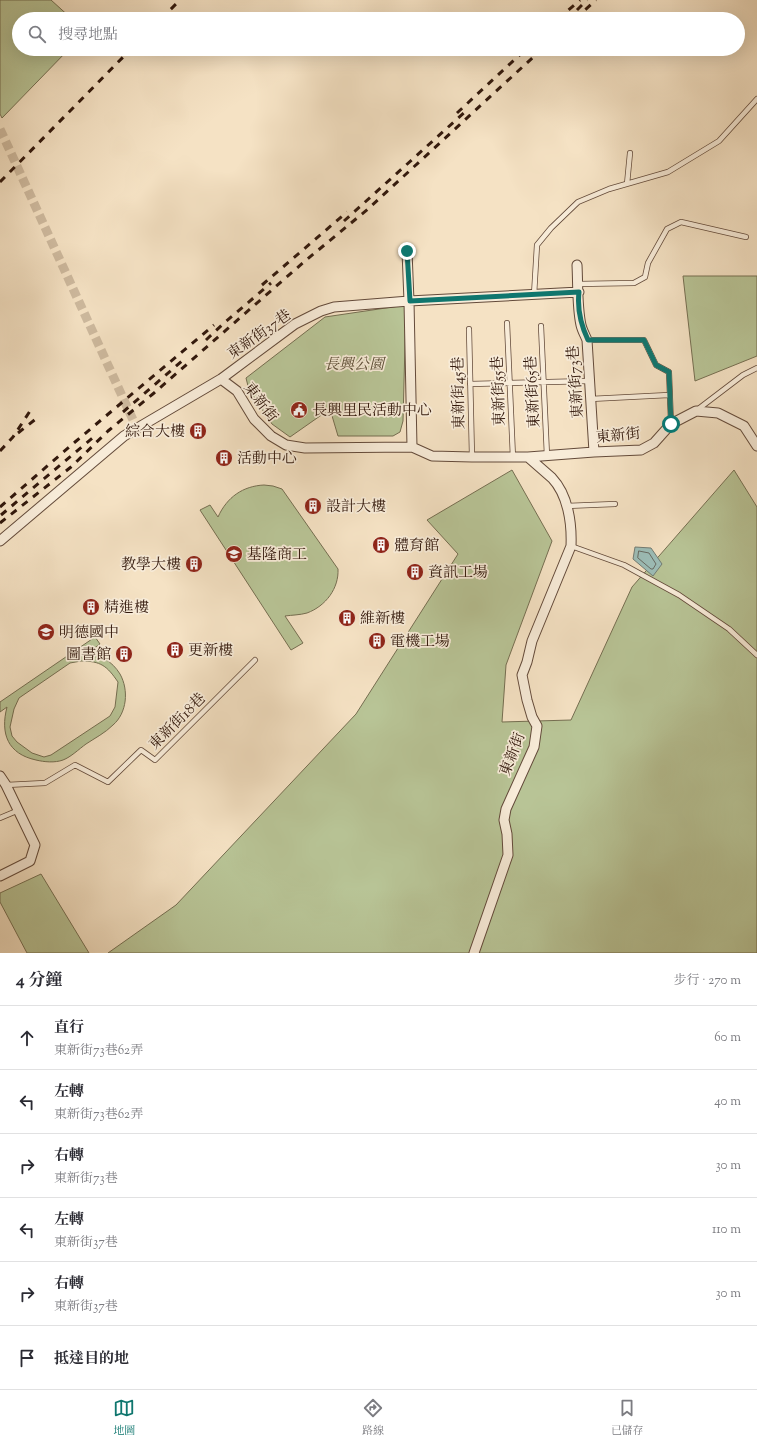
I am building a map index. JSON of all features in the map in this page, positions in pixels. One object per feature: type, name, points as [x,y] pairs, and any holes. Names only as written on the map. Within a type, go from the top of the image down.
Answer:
[{"type":"street","points":[[407,251],[410,301],[412,447]]},
{"type":"street","name":"東新街73巷","points":[[577,265],[579,288],[578,299],[581,326],[588,340],[594,452]]},
{"type":"street","name":"東新街37巷","points":[[221,379],[295,324],[334,307],[410,301],[534,295],[579,288]]},
{"type":"street","name":"東新街","points":[[0,541],[136,425],[221,379],[237,391],[254,419],[271,436],[286,445],[305,448],[412,447],[432,456],[513,458],[641,450],[654,443],[671,424],[696,411]]},
{"type":"street","points":[[696,411],[718,413],[744,426],[757,446]]},
{"type":"street","name":"東新街","points":[[474,953],[508,854],[507,834],[504,820],[506,809],[534,747],[537,726],[532,717],[527,700],[522,675],[532,641],[571,546],[572,531],[569,512],[560,490],[552,479],[528,457]]},
{"type":"street","points":[[0,776],[36,845],[30,861],[0,876]]},
{"type":"lane","points":[[534,295],[537,245],[578,202],[609,189],[668,172],[719,141],[757,99]]},
{"type":"lane","points":[[627,184],[630,152]]},
{"type":"lane","points":[[579,288],[634,283],[645,277],[648,263],[667,229],[681,222],[746,238]]},
{"type":"lane","name":"東新街55巷","points":[[507,323],[513,458]]},
{"type":"lane","name":"東新街65巷","points":[[541,326],[547,456]]},
{"type":"lane","name":"東新街45巷","points":[[469,329],[472,457]]},
{"type":"lane","points":[[588,340],[644,340],[656,365],[669,372],[671,424]]},
{"type":"lane","points":[[696,411],[743,375],[757,368]]},
{"type":"lane","points":[[470,384],[510,384],[589,380]]},
{"type":"lane","points":[[590,399],[669,395]]},
{"type":"lane","points":[[566,506],[615,504]]},
{"type":"lane","points":[[571,546],[624,565],[679,595],[729,629],[757,656]]},
{"type":"lane","name":"東新街18巷","points":[[6,785],[45,783],[75,765],[108,782],[141,750],[155,760],[255,660]]},
{"type":"lane","points":[[0,818],[19,810]]},
{"type":"green space","points":[[0,0],[51,0],[64,12],[12,12],[12,56],[62,56],[2,118],[0,114]]},
{"type":"green space","points":[[683,276],[757,276],[757,356],[695,381]]},
{"type":"green space","name":"長興公園","points":[[406,305],[403,421],[400,432],[393,436],[338,436],[330,409],[290,437],[272,424],[249,390],[246,378],[325,317]]},
{"type":"green space","points":[[512,470],[552,541],[506,665],[502,722],[571,720],[632,587],[734,470],[757,507],[757,953],[108,953],[176,905],[356,714],[458,554],[427,520]]},
{"type":"green space","points":[[264,485],[282,489],[338,569],[338,576],[334,589],[330,596],[320,606],[307,613],[285,616],[303,643],[291,650],[200,510],[210,505],[218,517],[226,504],[236,494],[249,488]]},
{"type":"green space","points":[[95,637],[100,644],[85,655],[101,657],[113,665],[120,674],[125,687],[124,708],[118,720],[103,733],[69,757],[53,762],[39,761],[26,757],[13,748],[8,741],[6,734],[5,717],[7,707],[0,712],[0,702]],"holes":[[[88,661],[99,663],[107,668],[118,682],[115,707],[110,716],[51,755],[44,757],[32,753],[17,742],[12,736],[10,727],[14,709],[19,698],[70,663]]]},
{"type":"green space","points":[[41,874],[89,953],[27,953],[0,902],[0,893]]},
{"type":"water","points":[[635,547],[651,548],[662,564],[653,576],[633,559]]},
{"type":"tunnel","points":[[0,129],[134,422]]},
{"type":"railway","points":[[168,12],[180,0]]},
{"type":"railway","points":[[566,12],[580,0]]},
{"type":"railway","points":[[577,10],[587,0]]},
{"type":"railway","points":[[583,12],[596,0]]},
{"type":"railway","points":[[0,182],[124,56]]},
{"type":"railway","points":[[457,113],[518,56]]},
{"type":"railway","points":[[0,523],[71,467],[108,431],[154,393],[305,261],[368,209],[534,56]]},
{"type":"railway","points":[[344,221],[466,111]]},
{"type":"railway","points":[[262,285],[347,212]]},
{"type":"railway","points":[[206,340],[271,283]]},
{"type":"railway","points":[[0,507],[214,325]]},
{"type":"railway","points":[[123,412],[182,361]]},
{"type":"railway","points":[[0,451],[13,437],[30,411]]},
{"type":"railway","points":[[18,433],[37,418]]},
{"type":"railway","points":[[1,515],[96,435]]},
{"type":"place","name":"長興里民活動中心","points":[[299,410]]},
{"type":"place","name":"綜合大樓","points":[[198,431]]},
{"type":"place","name":"活動中心","points":[[224,458]]},
{"type":"place","name":"設計大樓","points":[[313,506]]},
{"type":"place","name":"體育館","points":[[381,545]]},
{"type":"place","name":"基隆商工","points":[[234,554]]},
{"type":"place","name":"教學大樓","points":[[194,564]]},
{"type":"place","name":"資訊工場","points":[[415,572]]},
{"type":"place","name":"精進樓","points":[[91,607]]},
{"type":"place","name":"維新樓","points":[[347,618]]},
{"type":"place","name":"明德國中","points":[[46,632]]},
{"type":"place","name":"電機工場","points":[[377,641]]},
{"type":"place","name":"更新樓","points":[[175,650]]},
{"type":"place","name":"圖書館","points":[[124,654]]},
{"type":"route","points":[[407,251],[410,301],[579,292],[578,299],[581,326],[588,340],[644,340],[656,365],[669,372],[671,424]]}]
